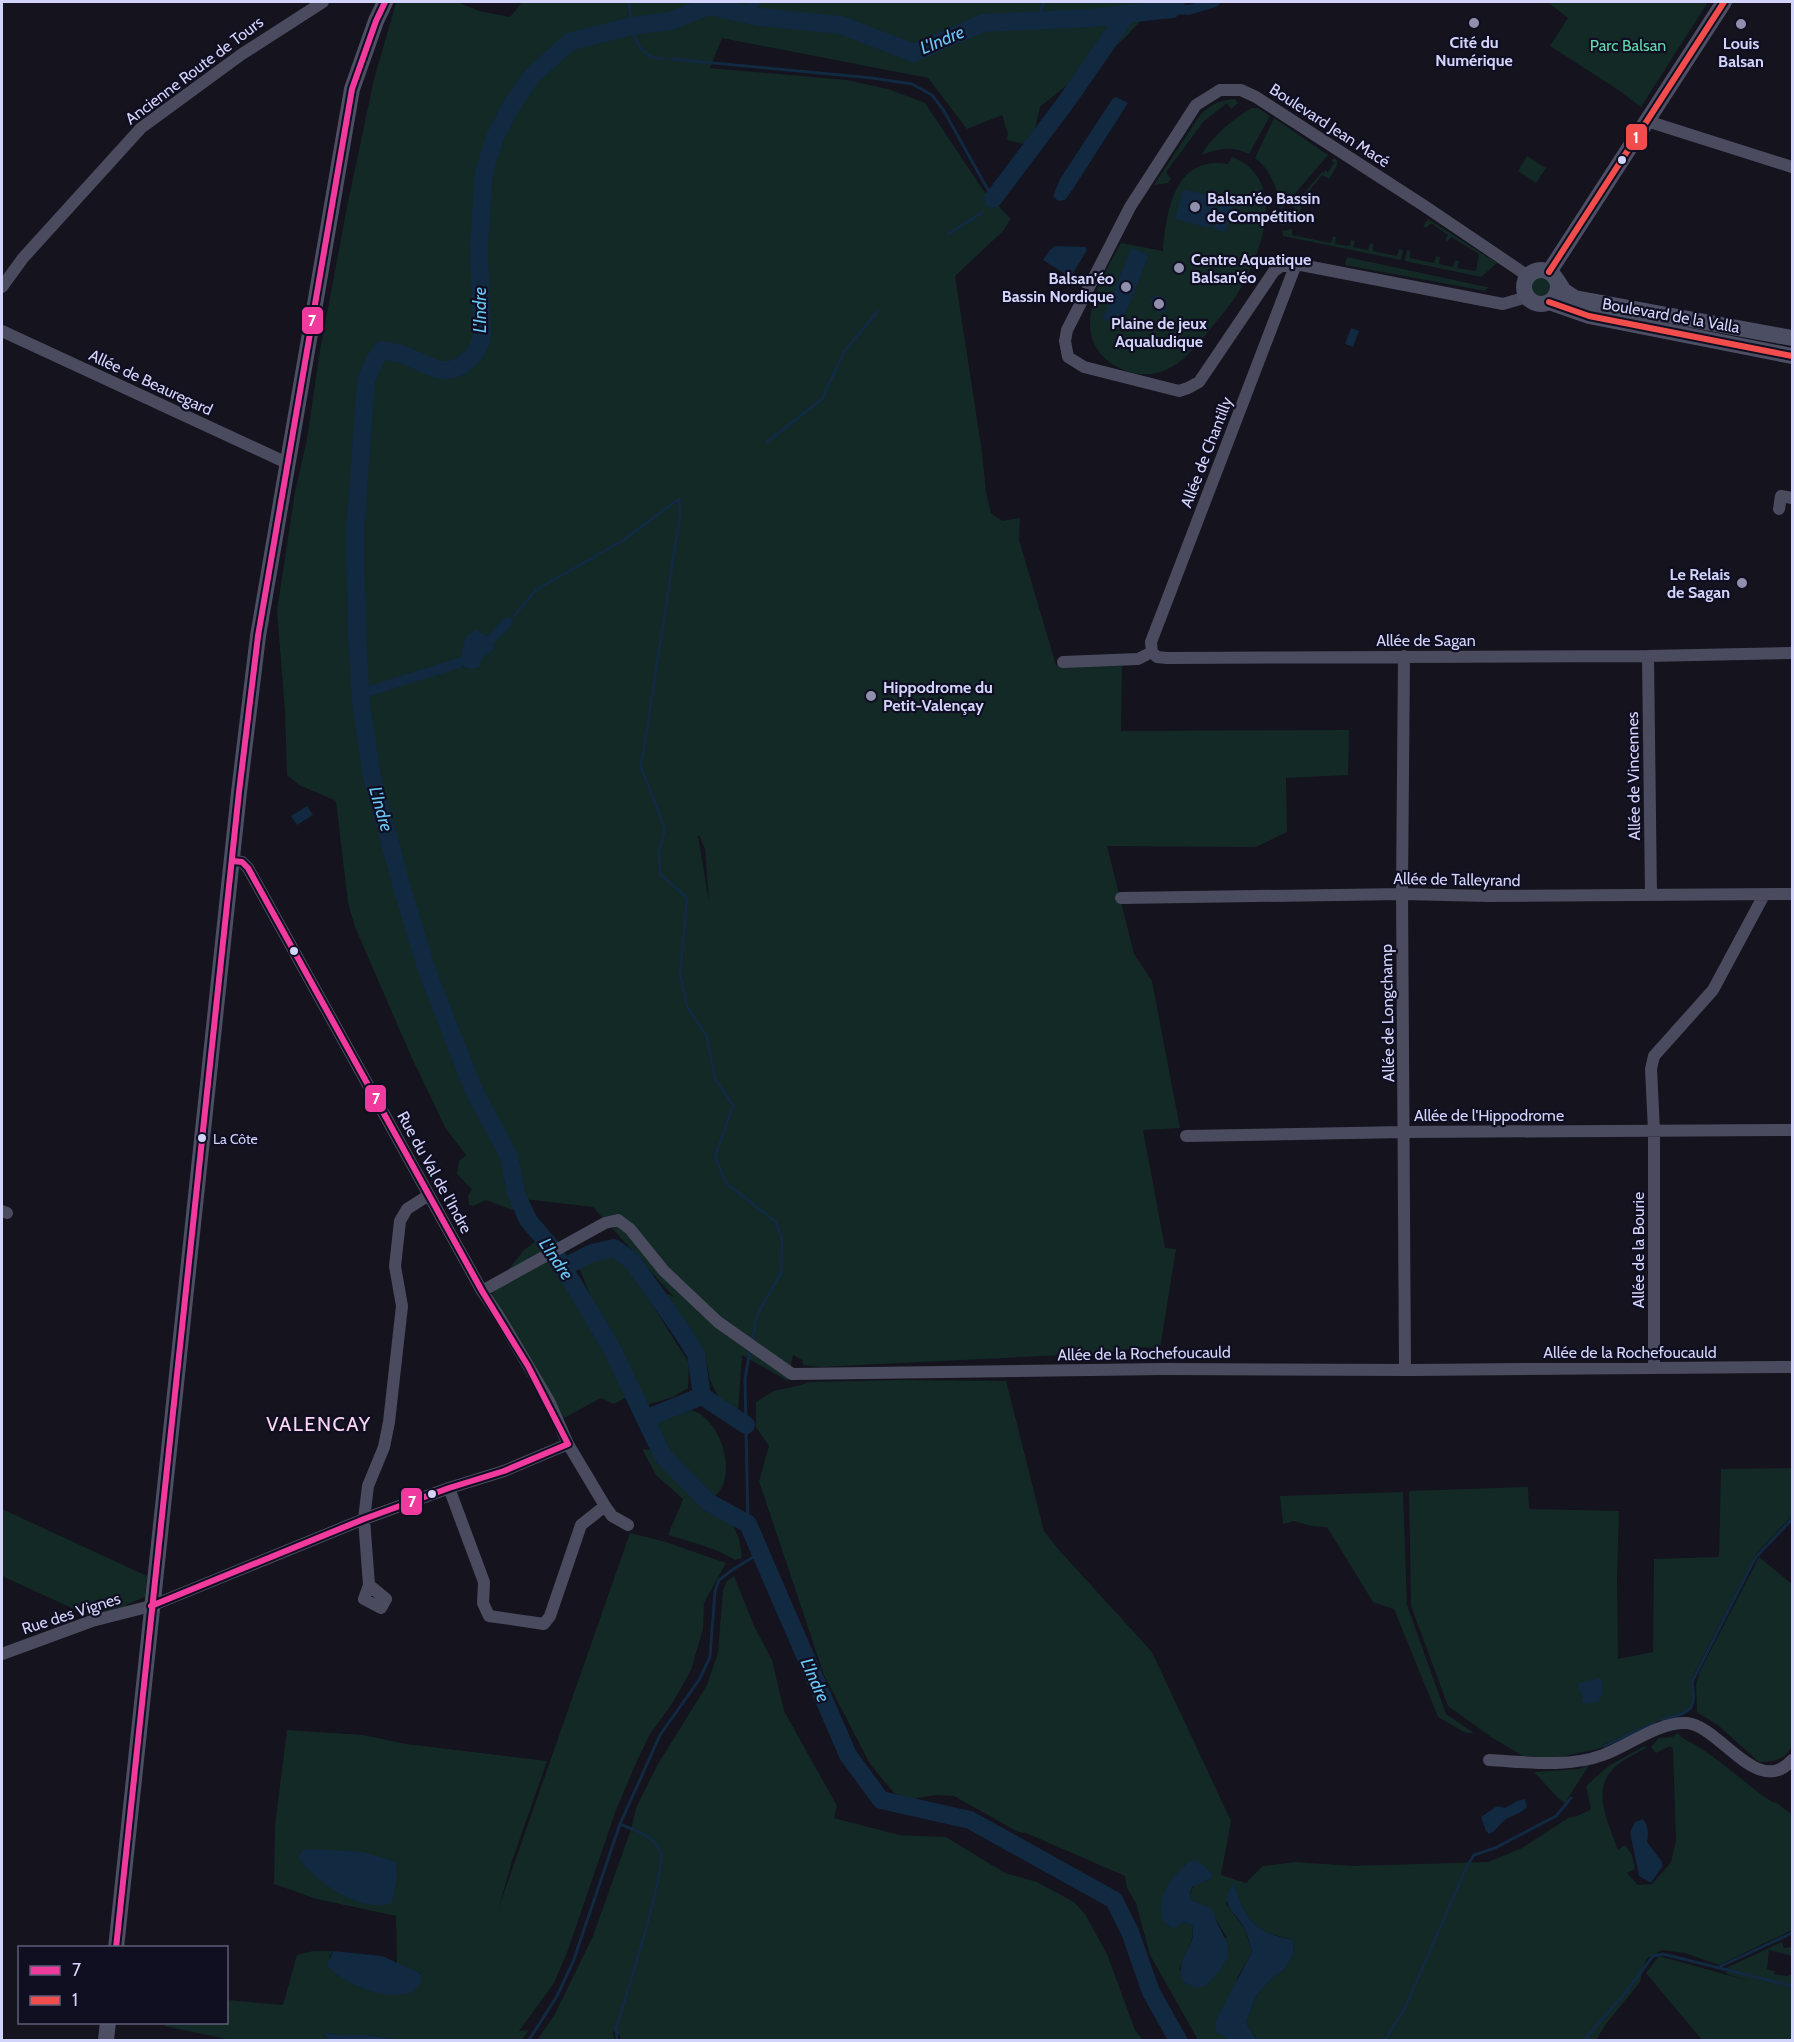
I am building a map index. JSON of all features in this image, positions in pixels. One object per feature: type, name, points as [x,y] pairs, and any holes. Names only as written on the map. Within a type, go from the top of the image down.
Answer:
[{"type":"street","name":"Ancienne Route de Tours","points":[[2,287],[23,258],[141,128],[249,49],[323,2]]},
{"type":"street","points":[[116,1946],[151,1606],[258,636],[352,89],[385,2]]},
{"type":"street","points":[[1553,276],[1647,121],[1724,2]]},
{"type":"street","name":"Boulevard Jean Macé","points":[[1296,264],[1281,266],[1274,271],[1199,382],[1188,388],[1179,390],[1076,363],[1068,357],[1065,341],[1067,330],[1130,207],[1196,105],[1220,90],[1241,90],[1256,96],[1424,205],[1528,276]]},
{"type":"street","points":[[1647,121],[1792,167]]},
{"type":"street","points":[[1296,264],[1503,303],[1527,297]]},
{"type":"street","name":"Allée de Chantilly","points":[[1152,652],[1150,642],[1296,264]]},
{"type":"street","points":[[1538,271],[1553,276],[1558,285],[1557,295],[1549,302],[1535,303],[1527,297],[1524,286],[1528,276],[1538,271]]},
{"type":"street","name":"Boulevard de la Valla","points":[[1553,276],[1564,291],[1575,298],[1792,338]]},
{"type":"street","name":"Boulevard de la Valla","points":[[1549,302],[1588,316],[1792,356]]},
{"type":"street","name":"Allée de Beauregard","points":[[2,331],[287,463]]},
{"type":"street","points":[[1779,509],[1781,496],[1792,498]]},
{"type":"street","name":"Allée de Sagan","points":[[1063,662],[1138,659],[1152,652],[1157,657],[1167,658],[1648,657],[1792,653]]},
{"type":"street","name":"Allée de Longchamp","points":[[1404,656],[1405,1370]]},
{"type":"street","name":"Allée de Vincennes","points":[[1648,657],[1651,895]]},
{"type":"street","name":"Rue du Val de l'Indre","points":[[233,861],[242,862],[248,868],[482,1291],[549,1401],[568,1444],[612,1516],[628,1525]]},
{"type":"street","name":"Allée de Talleyrand","points":[[1121,898],[1403,894],[1792,894]]},
{"type":"street","name":"Allée de la Bourie","points":[[1654,1368],[1654,1131],[1651,1069],[1654,1056],[1713,990],[1764,895]]},
{"type":"street","name":"Allée de l'Hippodrome","points":[[1186,1136],[1405,1132],[1792,1130]]},
{"type":"street","points":[[369,1585],[364,1519],[368,1486],[384,1447],[389,1422],[402,1306],[395,1266],[400,1221],[407,1209],[429,1195]]},
{"type":"street","name":"Allée de la Rochefoucauld","points":[[482,1291],[605,1222],[618,1220],[630,1229],[664,1271],[718,1322],[792,1374],[1164,1369],[1792,1367]]},
{"type":"street","points":[[151,1606],[364,1519],[504,1471],[568,1444]]},
{"type":"street","points":[[449,1488],[484,1582],[483,1603],[489,1616],[544,1624],[550,1616],[580,1525],[605,1506]]},
{"type":"street","name":"Rue des Vignes","points":[[2,1654],[92,1622],[151,1606]]},
{"type":"street","points":[[1489,1760],[1540,1763],[1602,1756],[1652,1731],[1680,1723],[1691,1723],[1706,1731],[1748,1765],[1759,1770],[1774,1770],[1789,1764],[1792,1760]]},
{"type":"street","points":[[106,2040],[108,2024]]},
{"type":"green space","points":[[457,2],[479,11],[510,17],[522,2],[1149,2],[1145,16],[1124,39],[1040,107],[1031,146],[1007,140],[1008,134],[1002,115],[967,129],[928,78],[722,38],[710,68],[847,80],[888,89],[925,103],[983,190],[1011,219],[1003,231],[955,276],[991,513],[1002,521],[1020,518],[1019,540],[1056,665],[1122,665],[1121,731],[1349,730],[1348,775],[1286,778],[1287,832],[1256,847],[1107,846],[1134,954],[1152,981],[1180,1128],[1143,1130],[1165,1248],[1176,1249],[1160,1349],[1143,1347],[1103,1353],[820,1367],[803,1365],[802,1360],[793,1355],[788,1381],[742,1355],[738,1412],[719,1398],[710,1380],[705,1355],[673,1310],[666,1293],[674,1297],[593,1207],[516,1198],[518,1204],[512,1210],[486,1200],[473,1206],[469,1205],[468,1196],[472,1189],[457,1174],[459,1161],[466,1155],[446,1129],[411,1056],[355,927],[348,903],[336,801],[299,785],[287,775],[285,711],[277,610],[295,492],[307,439],[320,350],[347,207],[374,79],[396,3]],"holes":[[[699,835],[705,849],[709,902]]]},
{"type":"green space","name":"Parc Balsan","points":[[1550,2],[1708,2],[1641,107],[1550,46],[1568,18]]},
{"type":"green space","points":[[1235,99],[1238,103],[1231,109],[1227,103],[1204,121],[1166,172],[1171,179],[1168,183],[1154,185],[1200,115],[1216,103]]},
{"type":"green space","points":[[1252,108],[1258,108],[1270,116],[1249,154],[1226,149],[1202,155],[1210,142],[1224,128]]},
{"type":"green space","points":[[1274,118],[1328,155],[1281,210],[1273,181],[1266,169],[1255,158]]},
{"type":"green space","points":[[1527,156],[1546,168],[1536,183],[1518,171]]},
{"type":"green space","name":"Centre Aquatique Balsan'éo","points":[[1232,157],[1250,167],[1260,182],[1265,199],[1266,218],[1262,237],[1248,275],[1230,305],[1201,341],[1181,361],[1165,370],[1149,374],[1133,373],[1118,367],[1100,353],[1093,341],[1090,327],[1091,312],[1100,282],[1114,255],[1121,243],[1163,251],[1171,204],[1184,177],[1195,168],[1210,164],[1228,164]]},
{"type":"green space","points":[[1334,158],[1337,160],[1337,166],[1329,179],[1322,175],[1298,205],[1302,208],[1293,220],[1293,224],[1281,225],[1283,217],[1287,219],[1295,209],[1293,206],[1322,172],[1324,173],[1325,170],[1328,172],[1334,163],[1331,160]]},
{"type":"green space","points":[[1428,219],[1497,263],[1481,277],[1405,261],[1407,250],[1410,251],[1410,258],[1434,263],[1436,256],[1440,257],[1439,264],[1453,267],[1455,260],[1459,261],[1457,268],[1476,271],[1479,254],[1451,237],[1447,242],[1445,240],[1448,235],[1431,223],[1426,228],[1423,226]]},
{"type":"green space","points":[[1292,229],[1292,235],[1331,243],[1333,236],[1336,237],[1335,244],[1350,246],[1351,240],[1355,241],[1353,247],[1368,250],[1370,243],[1373,244],[1373,251],[1397,256],[1399,249],[1403,250],[1401,260],[1283,236],[1282,231]]},
{"type":"green space","points":[[1347,257],[1488,287],[1485,291],[1345,265]]},
{"type":"green space","points":[[1541,276],[1548,279],[1551,286],[1548,293],[1541,296],[1534,293],[1531,286],[1534,279]]},
{"type":"green space","points":[[544,1241],[625,1390],[625,1398],[614,1404],[601,1398],[564,1418],[492,1298],[493,1289],[524,1250],[535,1242]]},
{"type":"green space","points":[[613,1255],[625,1262],[689,1363],[688,1388],[673,1397],[647,1405],[593,1302],[578,1265]]},
{"type":"green space","points":[[1006,1381],[1044,1531],[1152,1652],[1231,1821],[1221,1875],[1246,1883],[1263,1866],[1295,1862],[1353,1866],[1488,1862],[1522,1848],[1568,1818],[1591,1809],[1586,1786],[1607,1767],[1644,1746],[1647,1747],[1612,1770],[1606,1779],[1603,1799],[1604,1810],[1618,1850],[1625,1845],[1632,1855],[1635,1869],[1627,1873],[1638,1885],[1652,1884],[1671,1862],[1676,1841],[1673,1749],[1670,1746],[1656,1753],[1651,1747],[1659,1738],[1672,1737],[1678,1733],[1792,1815],[1792,1930],[1719,1965],[1685,1953],[1662,1950],[1646,1959],[1640,1982],[1596,2040],[1256,2040],[1246,2022],[1257,1995],[1270,1980],[1285,1969],[1294,1954],[1293,1940],[1259,1928],[1243,1908],[1232,1884],[1226,1904],[1245,1929],[1252,1952],[1237,1978],[1230,2040],[1198,2040],[1150,1955],[1136,1903],[1127,1888],[1125,1876],[1026,1833],[1018,1832],[954,1796],[936,1795],[911,1799],[894,1793],[870,1764],[824,1675],[759,1481],[769,1446],[756,1427],[756,1402],[774,1391],[809,1382]],"holes":[[[1190,1861],[1212,1873],[1207,1881],[1194,1886],[1191,1900],[1211,1909],[1227,1937],[1179,1971],[1191,1943],[1193,1931],[1192,1925],[1183,1922]]]},
{"type":"green space","points":[[675,1410],[692,1410],[704,1417],[719,1437],[726,1463],[722,1487],[715,1496],[690,1480],[667,1448],[654,1421]]},
{"type":"green space","points":[[642,1449],[652,1450],[685,1487],[732,1524],[739,1538],[742,1558],[735,1560],[710,1548],[668,1535],[683,1499],[656,1475]]},
{"type":"green space","points":[[1792,1468],[1792,1516],[1756,1554],[1692,1678],[1693,1700],[1687,1712],[1653,1723],[1604,1744],[1601,1748],[1556,1758],[1523,1756],[1491,1737],[1448,1706],[1411,1606],[1409,1491],[1528,1487],[1529,1509],[1619,1511],[1618,1659],[1653,1652],[1654,1559],[1719,1557],[1721,1469]]},
{"type":"green space","points":[[1403,1492],[1407,1605],[1446,1714],[1474,1733],[1466,1733],[1438,1717],[1394,1609],[1373,1602],[1327,1527],[1311,1526],[1294,1521],[1283,1524],[1280,1496]]},
{"type":"green space","points":[[2,1509],[147,1576],[145,1597],[126,1605],[121,1611],[91,1617],[2,1576]]},
{"type":"green space","points":[[630,1533],[666,1542],[726,1563],[704,1603],[703,1629],[691,1670],[672,1704],[650,1734],[636,1763],[616,1810],[568,1950],[554,1983],[519,2031],[529,2030],[522,2040],[399,2040],[368,2035],[326,2033],[324,2035],[331,2040],[231,2040],[164,2026],[165,2024],[228,2024],[228,2000],[283,2005],[297,1955],[313,1951],[333,1951],[329,1957],[359,1986],[392,1995],[421,1974],[397,1963],[396,1916],[317,1899],[274,1884],[275,1825],[287,1730],[363,1735],[406,1744],[547,1761],[512,1861],[499,1907]]},
{"type":"green space","points":[[1759,1557],[1792,1584],[1792,1745],[1783,1757],[1759,1762],[1719,1726],[1697,1712],[1696,1685],[1699,1673]]},
{"type":"green space","points":[[734,1576],[754,1626],[772,1660],[784,1711],[837,1806],[834,1818],[899,1835],[946,1837],[1005,1873],[1037,1882],[1074,1902],[1085,1914],[1107,1954],[1135,2030],[1143,2040],[621,2040],[619,2035],[613,2031],[614,2040],[537,2040],[554,2016],[593,1936],[637,1806],[658,1764],[707,1685],[718,1653],[723,1590],[727,1581]]},
{"type":"green space","points":[[1589,1765],[1565,1803],[1534,1772],[1579,1769]]},
{"type":"green space","points":[[1784,1941],[1782,1943],[1784,1948],[1792,1947],[1792,1956],[1769,1950],[1767,1969],[1774,1971],[1774,1974],[1787,1976],[1792,1974],[1792,2040],[1702,2040],[1646,1973],[1659,1956],[1749,1981],[1727,1974],[1724,1969]]},
{"type":"water","points":[[1116,97],[1128,103],[1073,189],[1065,200],[1058,201],[1053,196],[1060,179],[1113,98]]},
{"type":"water","points":[[1183,189],[1217,197],[1209,228],[1175,219]]},
{"type":"water","points":[[1221,199],[1234,202],[1226,232],[1213,229]]},
{"type":"water","points":[[1055,246],[1085,247],[1087,250],[1072,275],[1068,276],[1043,260]]},
{"type":"water","name":"Balsan'éo Bassin Nordique","points":[[1131,248],[1149,255],[1121,326],[1103,319]]},
{"type":"water","name":"Plaine de jeux Aqualudique","points":[[1157,295],[1163,297],[1167,303],[1165,311],[1158,314],[1150,299]]},
{"type":"water","points":[[1351,328],[1359,331],[1353,347],[1345,344]]},
{"type":"water","points":[[476,630],[488,638],[495,649],[482,658],[480,666],[469,668],[459,663],[466,636]]},
{"type":"water","points":[[307,806],[313,815],[297,825],[291,816]]},
{"type":"water","points":[[1600,1678],[1603,1690],[1598,1702],[1584,1704],[1581,1702],[1583,1696],[1578,1689],[1579,1683]]},
{"type":"water","points":[[1525,1799],[1527,1807],[1525,1809],[1505,1820],[1492,1833],[1489,1834],[1486,1831],[1481,1817],[1497,1806],[1505,1808]]},
{"type":"water","points":[[1643,1819],[1648,1830],[1647,1842],[1662,1862],[1662,1867],[1651,1883],[1639,1876],[1630,1832],[1635,1822]]},
{"type":"water","points":[[302,1850],[364,1852],[396,1862],[397,1879],[392,1903],[367,1904],[340,1894],[316,1876],[298,1857]]},
{"type":"water","points":[[1190,1861],[1198,1861],[1212,1873],[1212,1878],[1192,1887],[1191,1900],[1211,1908],[1224,1937],[1228,1953],[1224,1965],[1206,1986],[1197,1988],[1183,1982],[1181,1972],[1183,1958],[1192,1940],[1192,1925],[1183,1922],[1176,1928],[1171,1927],[1163,1921],[1161,1911],[1161,1902],[1166,1887]]},
{"type":"water","points":[[1233,1883],[1253,1923],[1268,1933],[1293,1940],[1294,1954],[1285,1969],[1270,1980],[1257,1995],[1246,2022],[1256,2040],[1230,2040],[1216,2032],[1216,2020],[1252,1952],[1245,1929],[1228,1903],[1227,1898]]},
{"type":"water","points":[[333,1951],[382,1956],[418,1972],[421,1975],[421,1982],[412,1993],[392,1995],[357,1986],[340,1977],[327,1966]]},
{"type":"water","points":[[326,2033],[368,2035],[399,2040],[331,2040],[324,2035]]},
{"type":"waterway","points":[[629,2],[633,30],[640,47],[645,53],[663,59]]},
{"type":"waterway","name":"L'Indre","points":[[715,2],[721,8]]},
{"type":"waterway","points":[[747,14],[756,2]]},
{"type":"waterway","points":[[1036,21],[1044,2]]},
{"type":"waterway","name":"L'Indre","points":[[1176,2],[1172,9],[1091,18],[983,23],[914,53],[841,25],[759,17],[709,6],[670,21],[632,26],[569,42],[531,77],[513,103],[495,137],[484,172],[479,247],[482,336],[476,351],[465,363],[448,370],[432,368],[409,357],[382,350],[375,360],[366,381],[355,533],[361,704],[372,777],[427,971],[474,1091],[509,1156],[516,1193],[528,1220],[551,1247],[611,1347],[663,1456],[708,1502],[748,1524],[848,1755],[881,1800],[970,1820],[1114,1900],[1130,1932],[1151,1992],[1178,2040]]},
{"type":"waterway","points":[[1172,9],[1189,10],[1215,2]]},
{"type":"waterway","points":[[993,199],[1066,102],[1127,14]]},
{"type":"waterway","points":[[671,59],[872,78],[912,84],[932,95],[944,111],[993,199]]},
{"type":"waterway","points":[[948,234],[983,212]]},
{"type":"waterway","points":[[767,442],[822,399],[844,352],[878,311]]},
{"type":"waterway","points":[[679,499],[680,515],[641,767],[665,829],[659,852],[660,874],[687,898],[680,974],[687,1006],[707,1037],[715,1079],[733,1105],[715,1157],[726,1183],[776,1222],[782,1240],[781,1273],[757,1315],[752,1341]]},
{"type":"waterway","points":[[514,616],[536,590],[622,541],[679,499]]},
{"type":"waterway","points":[[490,640],[508,622]]},
{"type":"waterway","points":[[360,694],[459,663]]},
{"type":"waterway","points":[[562,1268],[592,1253],[614,1248],[632,1261],[696,1354],[702,1396],[746,1425]]},
{"type":"waterway","points":[[748,1524],[745,1379],[750,1350]]},
{"type":"waterway","points":[[645,1419],[702,1396]]},
{"type":"waterway","points":[[1662,1720],[1684,1713],[1692,1706],[1694,1700],[1692,1682],[1752,1564],[1792,1519]]},
{"type":"waterway","points":[[529,2040],[557,1996],[573,1962],[620,1824],[660,1735],[699,1680],[710,1657],[715,1591],[719,1580],[760,1553]]},
{"type":"waterway","points":[[1604,1746],[1654,1723]]},
{"type":"waterway","points":[[1385,2040],[1404,2010],[1467,1866],[1474,1855],[1495,1848],[1556,1816],[1571,1798]]},
{"type":"waterway","points":[[617,2040],[616,2028],[652,1908],[661,1863],[660,1851],[653,1841],[620,1824]]},
{"type":"waterway","points":[[1721,1966],[1792,1933]]},
{"type":"waterway","points":[[1584,2040],[1625,1993],[1653,1956],[1663,1954],[1792,1986]]},
{"type":"transit line","name":"7","points":[[116,1946],[239,792],[258,636],[352,89],[385,2]]},
{"type":"transit line","name":"1","points":[[1549,272],[1724,2]]},
{"type":"transit line","name":"1","points":[[1549,302],[1589,316],[1792,356]]},
{"type":"transit line","name":"7","points":[[151,1606],[364,1519],[504,1471],[568,1444],[528,1366],[482,1291],[248,868],[242,862],[233,861]]},
{"type":"place","name":"Cité du Numérique","points":[[1474,23]]},
{"type":"place","name":"Louis Balsan","points":[[1741,24]]},
{"type":"place","name":"Balsan'éo Bassin de Compétition","points":[[1195,207]]},
{"type":"place","name":"Centre Aquatique Balsan'éo","points":[[1179,268]]},
{"type":"place","name":"Balsan'éo Bassin Nordique","points":[[1126,287]]},
{"type":"place","name":"Plaine de jeux Aqualudique","points":[[1159,304]]},
{"type":"place","name":"Le Relais de Sagan","points":[[1742,583]]},
{"type":"place","name":"Hippodrome du Petit-Valençay","points":[[871,696]]},
{"type":"place","name":"La Côte","points":[[202,1138]]},
{"type":"district","name":"VALENCAY","points":[[319,1424]]}]
